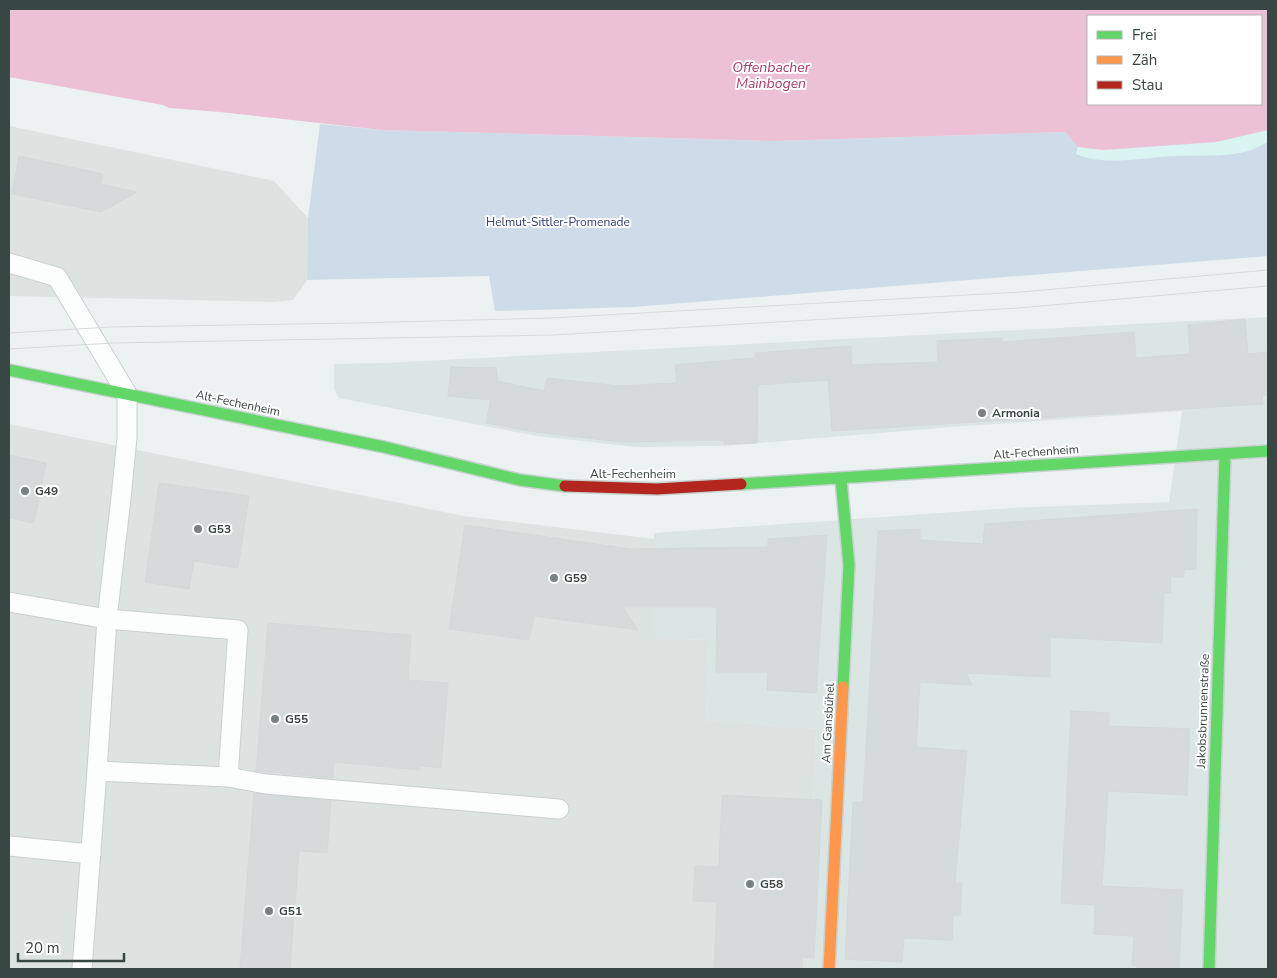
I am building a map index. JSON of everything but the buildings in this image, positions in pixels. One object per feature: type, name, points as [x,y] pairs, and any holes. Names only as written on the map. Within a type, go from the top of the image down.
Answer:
[{"type":"street","name":"Alt-Fechenheim","points":[[9,370],[384,447],[520,480],[574,487],[657,489],[1268,451]]},
{"type":"street","name":"Jakobsbrunnenstraße","points":[[1209,969],[1225,454]]},
{"type":"street","name":"Am Gansbühel","points":[[829,969],[850,565],[840,479]]},
{"type":"lane","points":[[9,263],[57,277],[127,394],[127,438],[122,498],[107,619],[82,969]]},
{"type":"lane","points":[[9,602],[107,619],[238,630],[228,777]]},
{"type":"lane","points":[[97,771],[228,777],[266,784],[559,809]]},
{"type":"lane","points":[[9,846],[91,854]]},
{"type":"shaded area","points":[[9,126],[274,181],[308,218],[307,280],[293,300],[274,302],[9,296]]},
{"type":"shaded area","points":[[1268,317],[1268,969],[807,969],[816,729],[706,720],[709,640],[654,638],[654,533],[1012,508],[1169,502],[1182,411],[952,427],[724,446],[636,447],[537,436],[339,398],[334,389],[334,364],[385,363]]},
{"type":"shaded area","points":[[9,424],[464,516],[654,539],[654,638],[709,640],[706,720],[816,729],[807,969],[9,969]]},
{"type":"green space","name":"Helmut-Sittler-Promenade","points":[[320,124],[382,130],[775,141],[1065,132],[1078,147],[1103,150],[1216,142],[1268,130],[1268,256],[634,307],[495,311],[489,276],[307,280],[308,218]]},
{"type":"sand","points":[[1268,130],[1268,142],[1251,150],[1232,154],[1112,161],[1088,158],[1076,154],[1078,147],[1103,150],[1216,142]]},
{"type":"water","name":"Offenbacher Mainbogen","points":[[9,9],[1268,9],[1268,130],[1216,142],[1103,150],[1078,147],[1065,132],[775,141],[382,130],[169,108],[163,105],[9,77]]},
{"type":"tram line","points":[[9,333],[111,327],[551,318],[1021,292],[1268,270]]},
{"type":"tram line","points":[[9,349],[114,343],[553,335],[1018,308],[1268,286]]},
{"type":"traffic: fast","points":[[9,370],[384,447],[520,480],[565,486]]},
{"type":"traffic: fast","points":[[741,484],[1268,451]]},
{"type":"traffic: fast","points":[[1209,969],[1225,454]]},
{"type":"traffic: fast","points":[[841,479],[849,565],[843,687]]},
{"type":"traffic: slow","points":[[829,969],[843,687]]},
{"type":"traffic: jam","points":[[565,486],[657,489],[741,484]]},
{"type":"place","name":"Armonia","points":[[982,413]]},
{"type":"place","name":"G49","points":[[25,491]]},
{"type":"place","name":"G53","points":[[198,529]]},
{"type":"place","name":"G59","points":[[554,578]]},
{"type":"place","name":"G55","points":[[275,719]]},
{"type":"place","name":"G58","points":[[750,884]]},
{"type":"place","name":"G51","points":[[269,911]]}]
